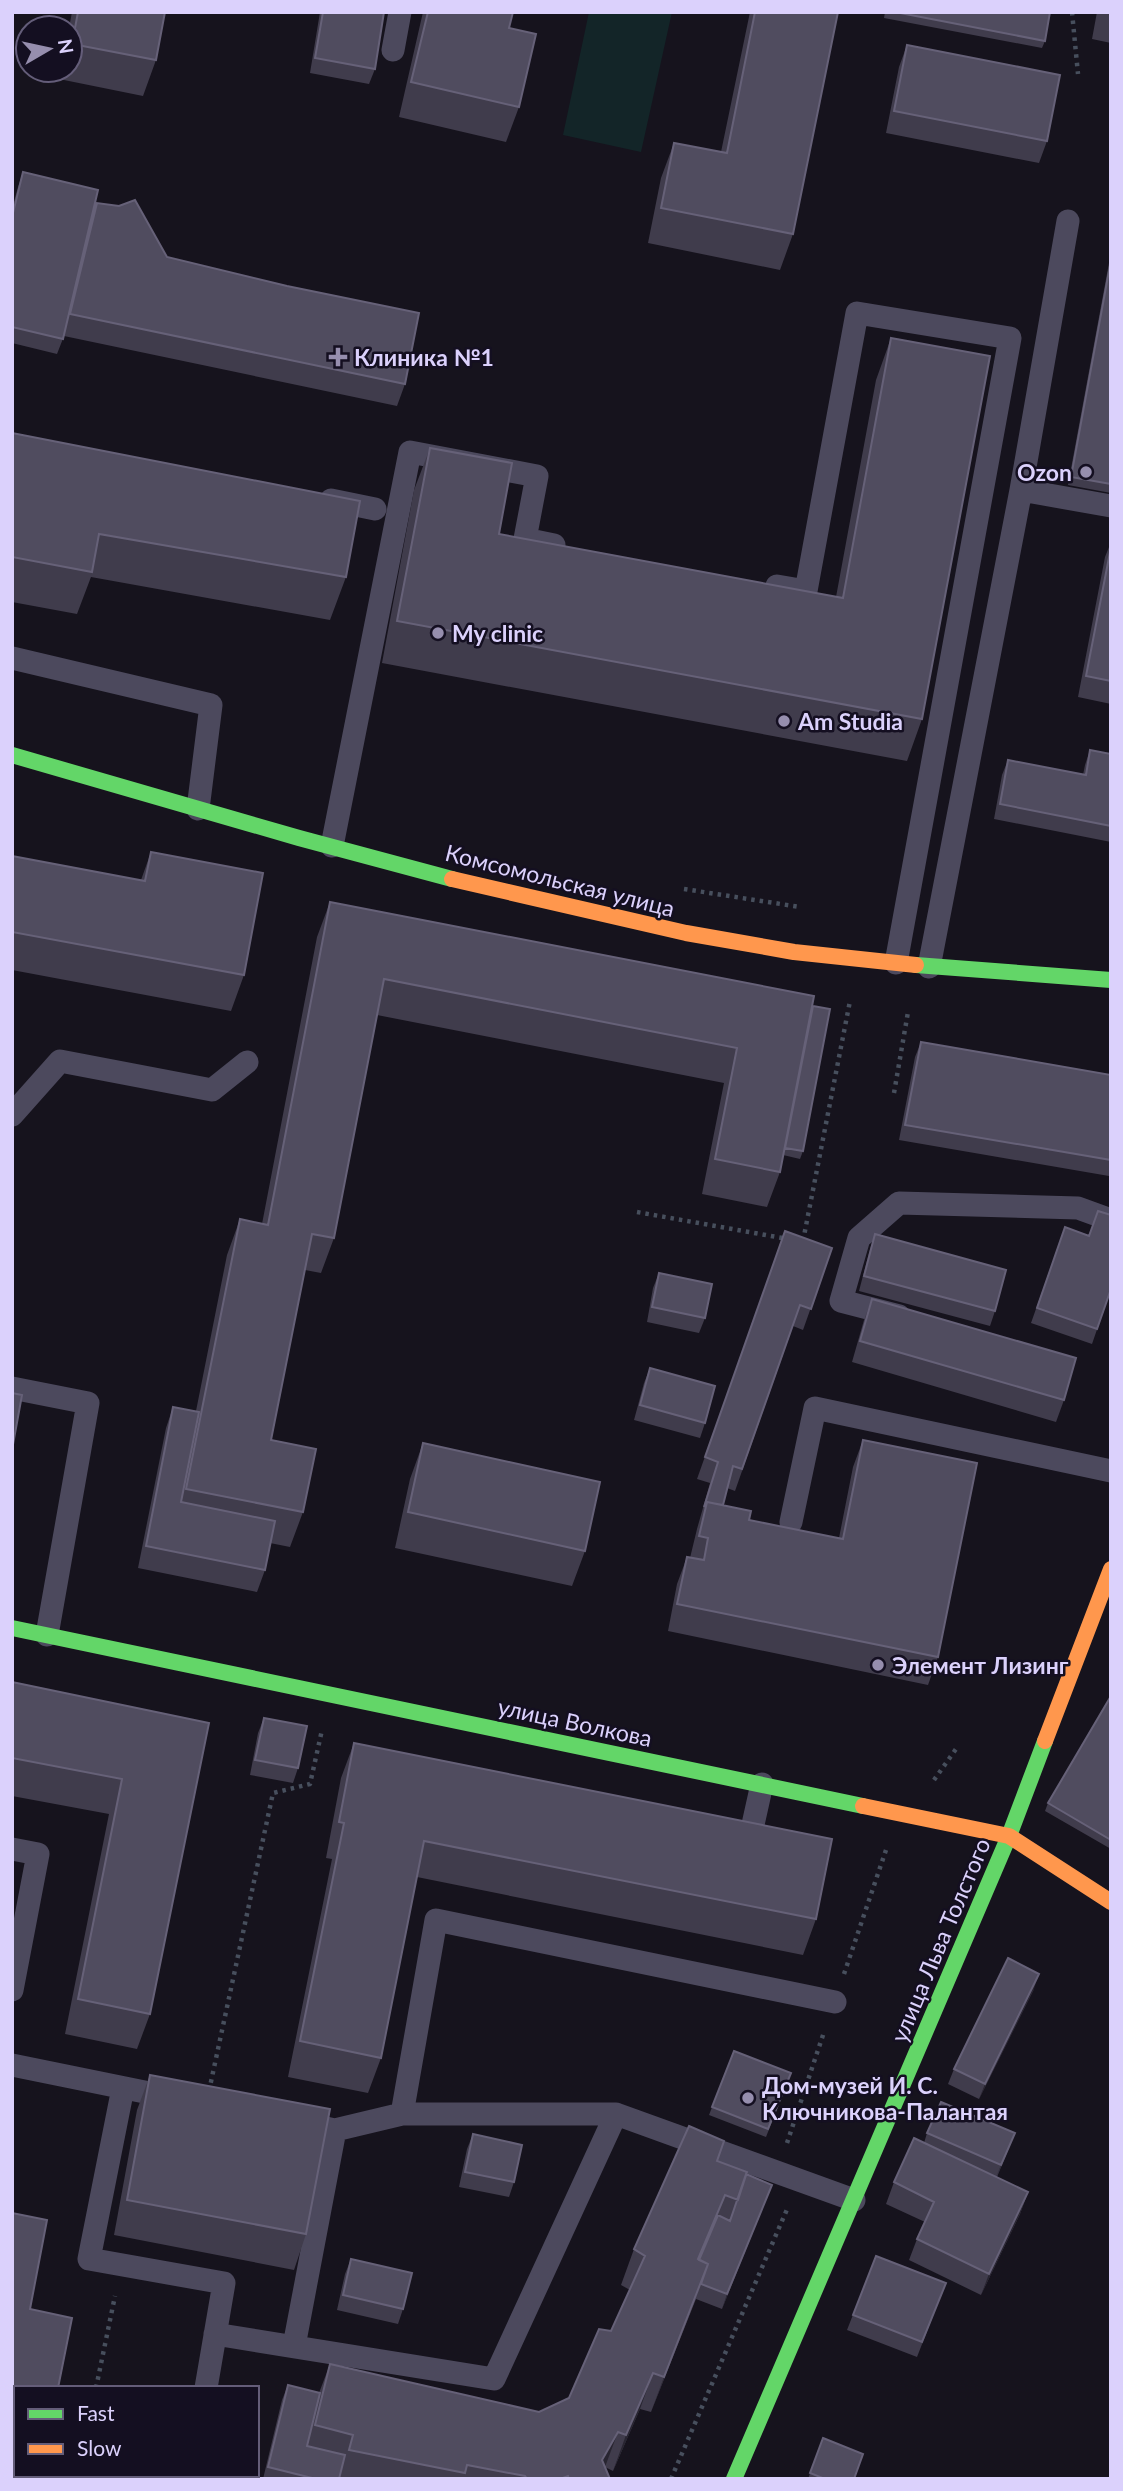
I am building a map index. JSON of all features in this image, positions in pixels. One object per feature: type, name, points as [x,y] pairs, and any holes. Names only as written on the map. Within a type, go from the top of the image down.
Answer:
[{"type":"street","name":"Комсомольская улица","points":[[12,755],[332,846],[646,926],[788,951],[929,967],[1111,980]]},
{"type":"street","name":"улица Льва Толстого","points":[[734,2479],[1009,1836],[1111,1569]]},
{"type":"street","name":"улица Волкова","points":[[12,1628],[1009,1836],[1111,1902]]},
{"type":"lane","points":[[393,50],[400,12]]},
{"type":"lane","points":[[929,967],[1021,490],[1068,221]]},
{"type":"lane","points":[[752,581],[806,591],[857,313],[1010,338],[896,963]]},
{"type":"lane","points":[[332,846],[410,452],[537,477],[525,540],[579,549]]},
{"type":"lane","points":[[1021,490],[1111,506]]},
{"type":"lane","points":[[307,496],[375,509]]},
{"type":"lane","points":[[12,658],[211,705],[198,809]]},
{"type":"lane","points":[[12,1115],[60,1061],[212,1090],[247,1062]]},
{"type":"lane","points":[[922,1321],[841,1301],[859,1238],[899,1203],[1078,1208],[1111,1220]]},
{"type":"lane","points":[[12,1388],[88,1403],[47,1635]]},
{"type":"lane","points":[[791,1522],[815,1408],[1111,1471]]},
{"type":"lane","points":[[750,1838],[762,1784]]},
{"type":"lane","points":[[12,1849],[38,1854],[12,1990]]},
{"type":"lane","points":[[402,2114],[436,1920],[835,2002]]},
{"type":"lane","points":[[12,2065],[207,2104]]},
{"type":"lane","points":[[123,2088],[89,2259],[224,2283],[206,2386]]},
{"type":"lane","points":[[272,2118],[335,2130],[402,2114],[616,2113],[853,2200]]},
{"type":"lane","points":[[215,2334],[495,2379],[616,2113]]},
{"type":"lane","points":[[294,2346],[335,2130]]},
{"type":"path","points":[[1072,12],[1079,74]]},
{"type":"path","points":[[636,1212],[803,1241],[850,1001]]},
{"type":"path","points":[[894,1093],[908,1012]]},
{"type":"path","points":[[207,2104],[273,1793]]},
{"type":"path","points":[[671,2479],[799,2181]]},
{"type":"path","points":[[96,2386],[122,2265]]},
{"type":"shaded area","points":[[589,12],[672,12],[641,152],[563,135]]},
{"type":"building","points":[[165,12],[156,60],[84,46],[84,14],[78,14]]},
{"type":"building","points":[[323,12],[384,12],[375,69],[315,58]]},
{"type":"building","points":[[428,12],[513,12],[509,28],[536,34],[519,107],[411,82]]},
{"type":"building","points":[[755,12],[838,12],[793,234],[661,208],[674,143],[727,153]]},
{"type":"building","points":[[895,12],[1050,12],[1045,41]]},
{"type":"building","points":[[907,45],[1060,75],[1047,141],[894,111]]},
{"type":"building","points":[[23,172],[98,190],[63,339],[12,327],[12,217]]},
{"type":"building","points":[[135,200],[167,257],[287,286],[419,313],[405,384],[70,314],[97,203],[119,206]]},
{"type":"building","points":[[1111,260],[1111,484],[1071,477]]},
{"type":"building","points":[[891,338],[990,356],[922,719],[397,621],[430,448],[512,463],[499,534],[843,598]]},
{"type":"building","points":[[12,433],[360,501],[346,577],[99,534],[92,572],[12,557]]},
{"type":"building","points":[[1111,547],[1111,681],[1086,676]]},
{"type":"building","points":[[1090,750],[1111,754],[1111,826],[1000,804],[1008,760],[1086,775]]},
{"type":"building","points":[[151,852],[263,873],[244,975],[12,932],[12,856],[145,881]]},
{"type":"building","points":[[330,902],[814,996],[780,1172],[715,1159],[737,1048],[384,979],[334,1238],[312,1234],[271,1440],[316,1449],[303,1512],[186,1489],[240,1219],[268,1225]]},
{"type":"building","points":[[813,1006],[830,1009],[803,1151],[785,1148]]},
{"type":"building","points":[[921,1042],[1111,1075],[1111,1160],[905,1125]]},
{"type":"building","points":[[1098,1211],[1111,1215],[1111,1289],[1097,1329],[1037,1308],[1065,1227],[1089,1236]]},
{"type":"building","points":[[785,1231],[832,1248],[811,1309],[800,1305],[742,1469],[733,1466],[723,1505],[707,1502],[704,1507],[718,1462],[705,1457]]},
{"type":"building","points":[[875,1234],[1006,1270],[995,1311],[864,1276]]},
{"type":"building","points":[[659,1273],[712,1284],[705,1318],[652,1307]]},
{"type":"building","points":[[872,1299],[1076,1358],[1064,1400],[860,1341]]},
{"type":"building","points":[[650,1368],[715,1386],[705,1423],[640,1405]]},
{"type":"building","points":[[12,1393],[22,1395],[12,1450]]},
{"type":"building","points":[[173,1407],[199,1412],[181,1502],[275,1521],[265,1570],[146,1546]]},
{"type":"building","points":[[863,1440],[977,1463],[938,1657],[677,1604],[687,1557],[704,1560],[708,1538],[699,1536],[707,1502],[751,1511],[749,1520],[843,1539]]},
{"type":"building","points":[[423,1443],[600,1482],[585,1551],[408,1512]]},
{"type":"building","points":[[12,1682],[209,1723],[150,2014],[78,1999],[122,1779],[12,1758]]},
{"type":"building","points":[[1111,1696],[1111,1840],[1048,1803]]},
{"type":"building","points":[[264,1718],[307,1726],[298,1768],[255,1760]]},
{"type":"building","points":[[354,1743],[832,1839],[816,1919],[424,1841],[381,2058],[300,2041],[344,1823],[339,1822]]},
{"type":"building","points":[[1008,1958],[1039,1974],[985,2084],[954,2069]]},
{"type":"building","name":"Дом-музей И. С. Ключникова-Палантая","points":[[734,2051],[791,2073],[768,2129],[712,2107]]},
{"type":"building","points":[[150,2075],[330,2109],[306,2234],[127,2200]]},
{"type":"building","points":[[941,2102],[1015,2133],[1001,2165],[927,2133]]},
{"type":"building","points":[[689,2126],[724,2141],[717,2161],[747,2172],[738,2200],[725,2195],[698,2259],[708,2264],[664,2377],[653,2373],[626,2435],[618,2432],[602,2460],[610,2479],[569,2479],[568,2476],[560,2479],[527,2479],[525,2476],[467,2465],[465,2473],[349,2450],[353,2435],[315,2425],[330,2364],[539,2412],[569,2398],[599,2329],[611,2331],[645,2256],[634,2249]]},
{"type":"building","points":[[473,2134],[522,2145],[514,2182],[465,2172]]},
{"type":"building","points":[[914,2138],[1028,2192],[989,2274],[917,2239],[934,2202],[894,2182]]},
{"type":"building","points":[[746,2174],[772,2185],[727,2294],[701,2284],[708,2264],[699,2260],[718,2215],[730,2221]]},
{"type":"building","points":[[12,2213],[47,2220],[30,2309],[72,2318],[58,2386],[14,2386],[12,2389]]},
{"type":"building","points":[[876,2256],[946,2283],[922,2342],[853,2315]]},
{"type":"building","points":[[351,2259],[412,2273],[403,2309],[343,2295]]},
{"type":"building","points":[[288,2385],[320,2393],[307,2446],[345,2455],[339,2479],[316,2479],[268,2467]]},
{"type":"building","points":[[823,2438],[863,2454],[854,2479],[825,2479],[810,2473]]},
{"type":"traffic: fast","points":[[12,755],[452,879]]},
{"type":"traffic: fast","points":[[916,965],[1111,980]]},
{"type":"traffic: fast","points":[[12,1628],[863,1806]]},
{"type":"traffic: fast","points":[[734,2479],[1009,1836],[1045,1741]]},
{"type":"traffic: slow","points":[[452,879],[686,933],[794,952],[916,965]]},
{"type":"traffic: slow","points":[[1045,1741],[1111,1569]]},
{"type":"traffic: slow","points":[[863,1806],[1009,1836],[1111,1902]]},
{"type":"place","name":"Клиника №1","points":[[338,357]]},
{"type":"place","name":"Ozon","points":[[1086,472]]},
{"type":"place","name":"My clinic","points":[[438,633]]},
{"type":"place","name":"Am Studia","points":[[784,721]]},
{"type":"place","name":"Элемент Лизинг","points":[[878,1665]]},
{"type":"place","name":"Дом-музей И. С. Ключникова-Палантая","points":[[748,2098]]}]
